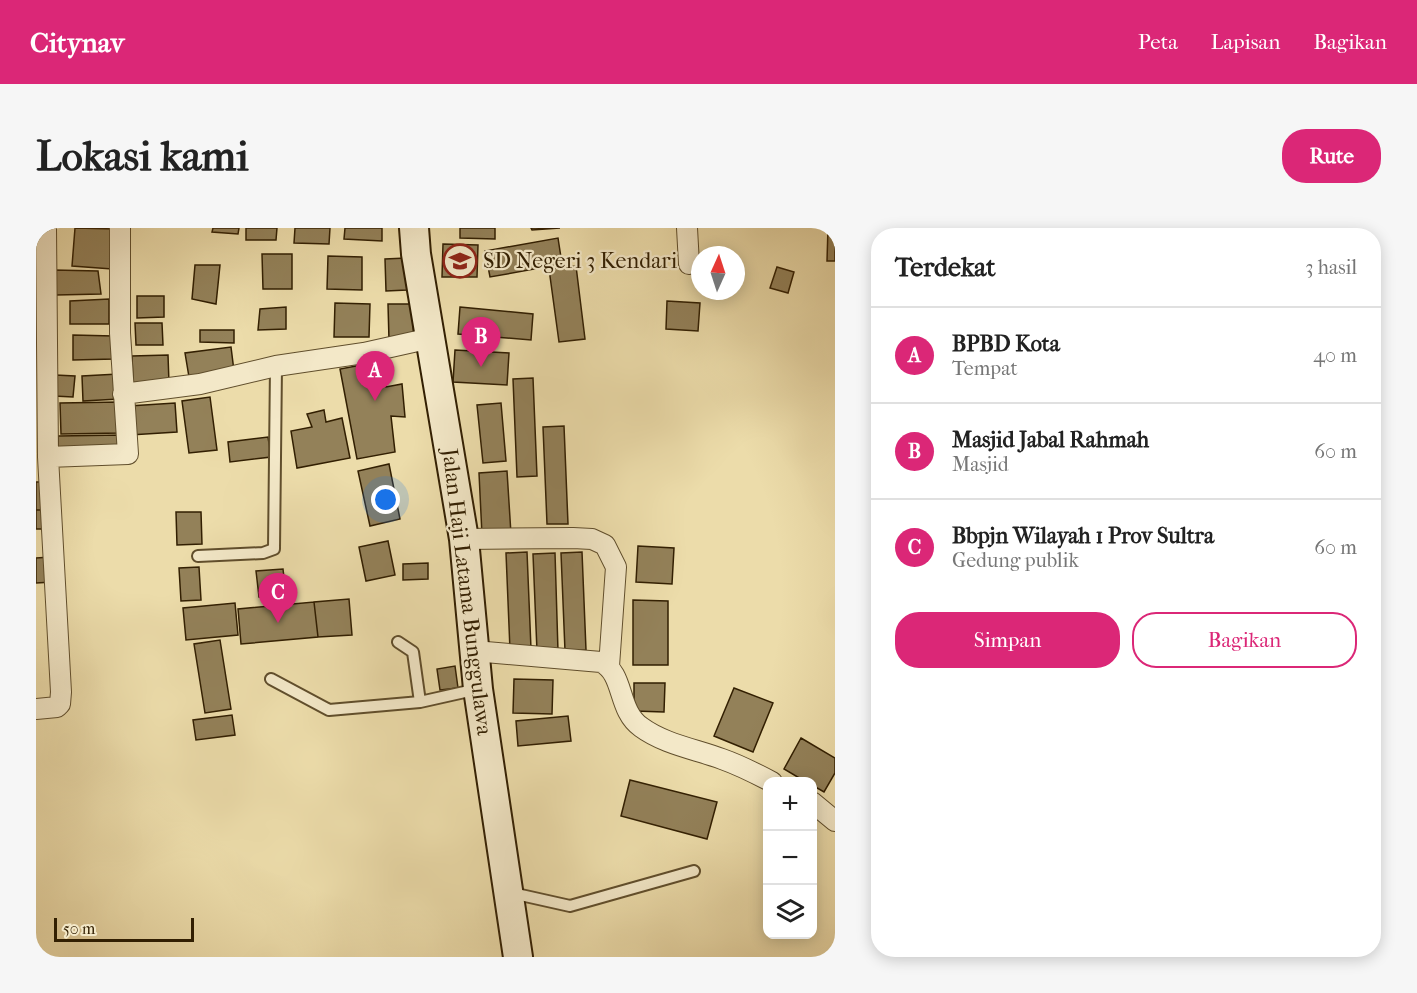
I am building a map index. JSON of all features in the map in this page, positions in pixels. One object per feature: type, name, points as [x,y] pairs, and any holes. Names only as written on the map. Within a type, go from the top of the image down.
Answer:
[{"type":"main road","name":"Jalan Haji Latama Bunggulawa","points":[[414,228],[416,254],[464,539],[478,689],[518,957]]},
{"type":"street","points":[[36,709],[57,707],[60,702],[57,593],[48,458],[46,228]]},
{"type":"street","points":[[48,458],[128,454],[120,333],[120,228]]},
{"type":"street","points":[[687,228],[689,264]]},
{"type":"street","points":[[123,394],[200,384],[276,366],[356,354],[431,338]]},
{"type":"street","points":[[464,539],[592,538],[605,545],[616,567],[609,666]]},
{"type":"street","points":[[474,651],[601,662],[609,666],[614,674],[625,709],[631,719],[642,728],[660,738],[721,759],[763,778]]},
{"type":"street","points":[[817,805],[835,821]]},
{"type":"lane","points":[[198,556],[263,553],[274,549],[276,366]]},
{"type":"lane","points":[[398,642],[413,652],[420,702]]},
{"type":"lane","points":[[271,679],[329,710],[420,702],[478,689]]},
{"type":"lane","points":[[508,892],[570,906],[694,871]]},
{"type":"building","points":[[75,228],[116,229],[112,269],[72,266]]},
{"type":"building","points":[[213,228],[239,228],[238,234],[212,232]]},
{"type":"building","points":[[246,228],[277,228],[276,240],[246,240]]},
{"type":"building","points":[[295,228],[330,228],[329,244],[294,243]]},
{"type":"building","points":[[345,228],[382,228],[382,241],[344,239]]},
{"type":"building","points":[[460,228],[495,228],[495,239],[460,238]]},
{"type":"building","points":[[531,228],[560,228],[532,230]]},
{"type":"building","points":[[828,228],[835,228],[835,261],[827,261]]},
{"type":"building","points":[[558,238],[562,264],[490,277],[485,251]]},
{"type":"building","name":"SD Negeri 3 Kendari","points":[[443,244],[478,245],[477,277],[442,277]]},
{"type":"building","points":[[262,254],[292,254],[292,289],[263,289]]},
{"type":"building","points":[[328,256],[362,257],[362,290],[327,289]]},
{"type":"building","points":[[406,258],[407,290],[386,291],[385,259]]},
{"type":"building","points":[[195,265],[220,265],[216,304],[192,299]]},
{"type":"building","points":[[576,266],[585,339],[559,342],[549,269]]},
{"type":"building","points":[[777,267],[794,272],[788,293],[770,288]]},
{"type":"building","points":[[54,270],[98,271],[101,294],[56,295]]},
{"type":"building","points":[[137,296],[164,296],[164,317],[137,318]]},
{"type":"building","points":[[109,299],[109,324],[70,324],[70,301]]},
{"type":"building","points":[[667,301],[700,303],[698,331],[666,329]]},
{"type":"building","points":[[335,303],[370,304],[369,337],[334,337]]},
{"type":"building","points":[[388,304],[412,304],[414,339],[389,340]]},
{"type":"building","points":[[286,307],[286,329],[258,330],[260,309]]},
{"type":"building","points":[[460,307],[533,314],[531,340],[458,334]]},
{"type":"building","points":[[135,323],[162,323],[163,345],[136,345]]},
{"type":"building","points":[[200,330],[234,330],[234,343],[200,342]]},
{"type":"building","points":[[73,335],[113,336],[114,359],[73,360]]},
{"type":"building","points":[[231,347],[234,371],[189,377],[185,353]]},
{"type":"building","points":[[455,350],[509,353],[507,385],[453,382]]},
{"type":"building","points":[[168,355],[169,383],[133,384],[132,356]]},
{"type":"building","points":[[377,362],[386,387],[402,384],[405,417],[391,416],[395,452],[357,459],[340,369]]},
{"type":"building","points":[[118,374],[119,399],[83,401],[82,376]]},
{"type":"building","points":[[55,375],[75,376],[73,397],[54,396]]},
{"type":"building","points":[[533,378],[537,476],[517,477],[513,379]]},
{"type":"building","points":[[210,397],[217,450],[189,453],[182,401]]},
{"type":"building","points":[[120,402],[121,433],[61,434],[60,403]]},
{"type":"building","points":[[175,403],[177,432],[130,435],[129,406]]},
{"type":"building","points":[[501,403],[506,461],[483,463],[477,405]]},
{"type":"building","points":[[324,410],[326,422],[342,418],[350,458],[297,468],[291,431],[312,427],[307,414]]},
{"type":"building","points":[[564,426],[568,524],[547,524],[543,427]]},
{"type":"building","points":[[122,435],[123,453],[58,454],[58,436]]},
{"type":"building","points":[[268,437],[271,457],[230,462],[228,442]]},
{"type":"building","points":[[389,464],[400,519],[370,526],[358,471]]},
{"type":"building","points":[[507,471],[511,534],[482,535],[479,473]]},
{"type":"building","points":[[36,482],[44,482],[44,510],[36,510]]},
{"type":"building","points":[[36,510],[44,510],[43,529],[36,529]]},
{"type":"building","points":[[176,512],[201,512],[202,544],[177,545]]},
{"type":"building","points":[[388,541],[395,575],[366,581],[359,547]]},
{"type":"building","points":[[638,546],[674,548],[672,584],[636,582]]},
{"type":"building","points":[[527,552],[531,649],[510,650],[506,553]]},
{"type":"building","points":[[582,552],[586,650],[565,651],[561,553]]},
{"type":"building","points":[[555,553],[558,651],[537,651],[533,554]]},
{"type":"building","points":[[50,557],[52,582],[36,583],[36,558]]},
{"type":"building","points":[[428,563],[428,579],[403,580],[403,564]]},
{"type":"building","points":[[199,567],[201,600],[181,601],[179,568]]},
{"type":"building","points":[[283,569],[286,595],[259,597],[256,571]]},
{"type":"building","points":[[349,599],[352,635],[318,637],[314,602]]},
{"type":"building","points":[[633,600],[668,601],[668,665],[633,665]]},
{"type":"building","points":[[314,602],[318,637],[241,644],[238,609]]},
{"type":"building","points":[[235,603],[238,635],[186,640],[183,608]]},
{"type":"building","points":[[220,640],[231,709],[205,713],[194,644]]},
{"type":"building","points":[[455,666],[458,688],[440,690],[437,669]]},
{"type":"building","points":[[514,679],[553,680],[552,714],[513,713]]},
{"type":"building","points":[[634,683],[665,683],[664,712],[634,711]]},
{"type":"building","points":[[734,688],[773,703],[753,752],[714,736]]},
{"type":"building","points":[[232,715],[235,735],[196,740],[193,720]]},
{"type":"building","points":[[568,716],[571,741],[518,746],[516,721]]},
{"type":"building","points":[[801,738],[835,758],[835,773],[824,792],[817,788],[817,777],[798,777],[784,769]]},
{"type":"building","points":[[630,780],[717,802],[707,839],[621,816]]},
{"type":"place","name":"SD Negeri 3 Kendari","points":[[460,261]]},
{"type":"place","name":"Masjid Jabal Rahmah","points":[[481,367]]},
{"type":"place","name":"BPBD Kota","points":[[375,401]]},
{"type":"place","name":"Bbpjn Wilayah 1 Prov Sultra","points":[[278,623]]}]
